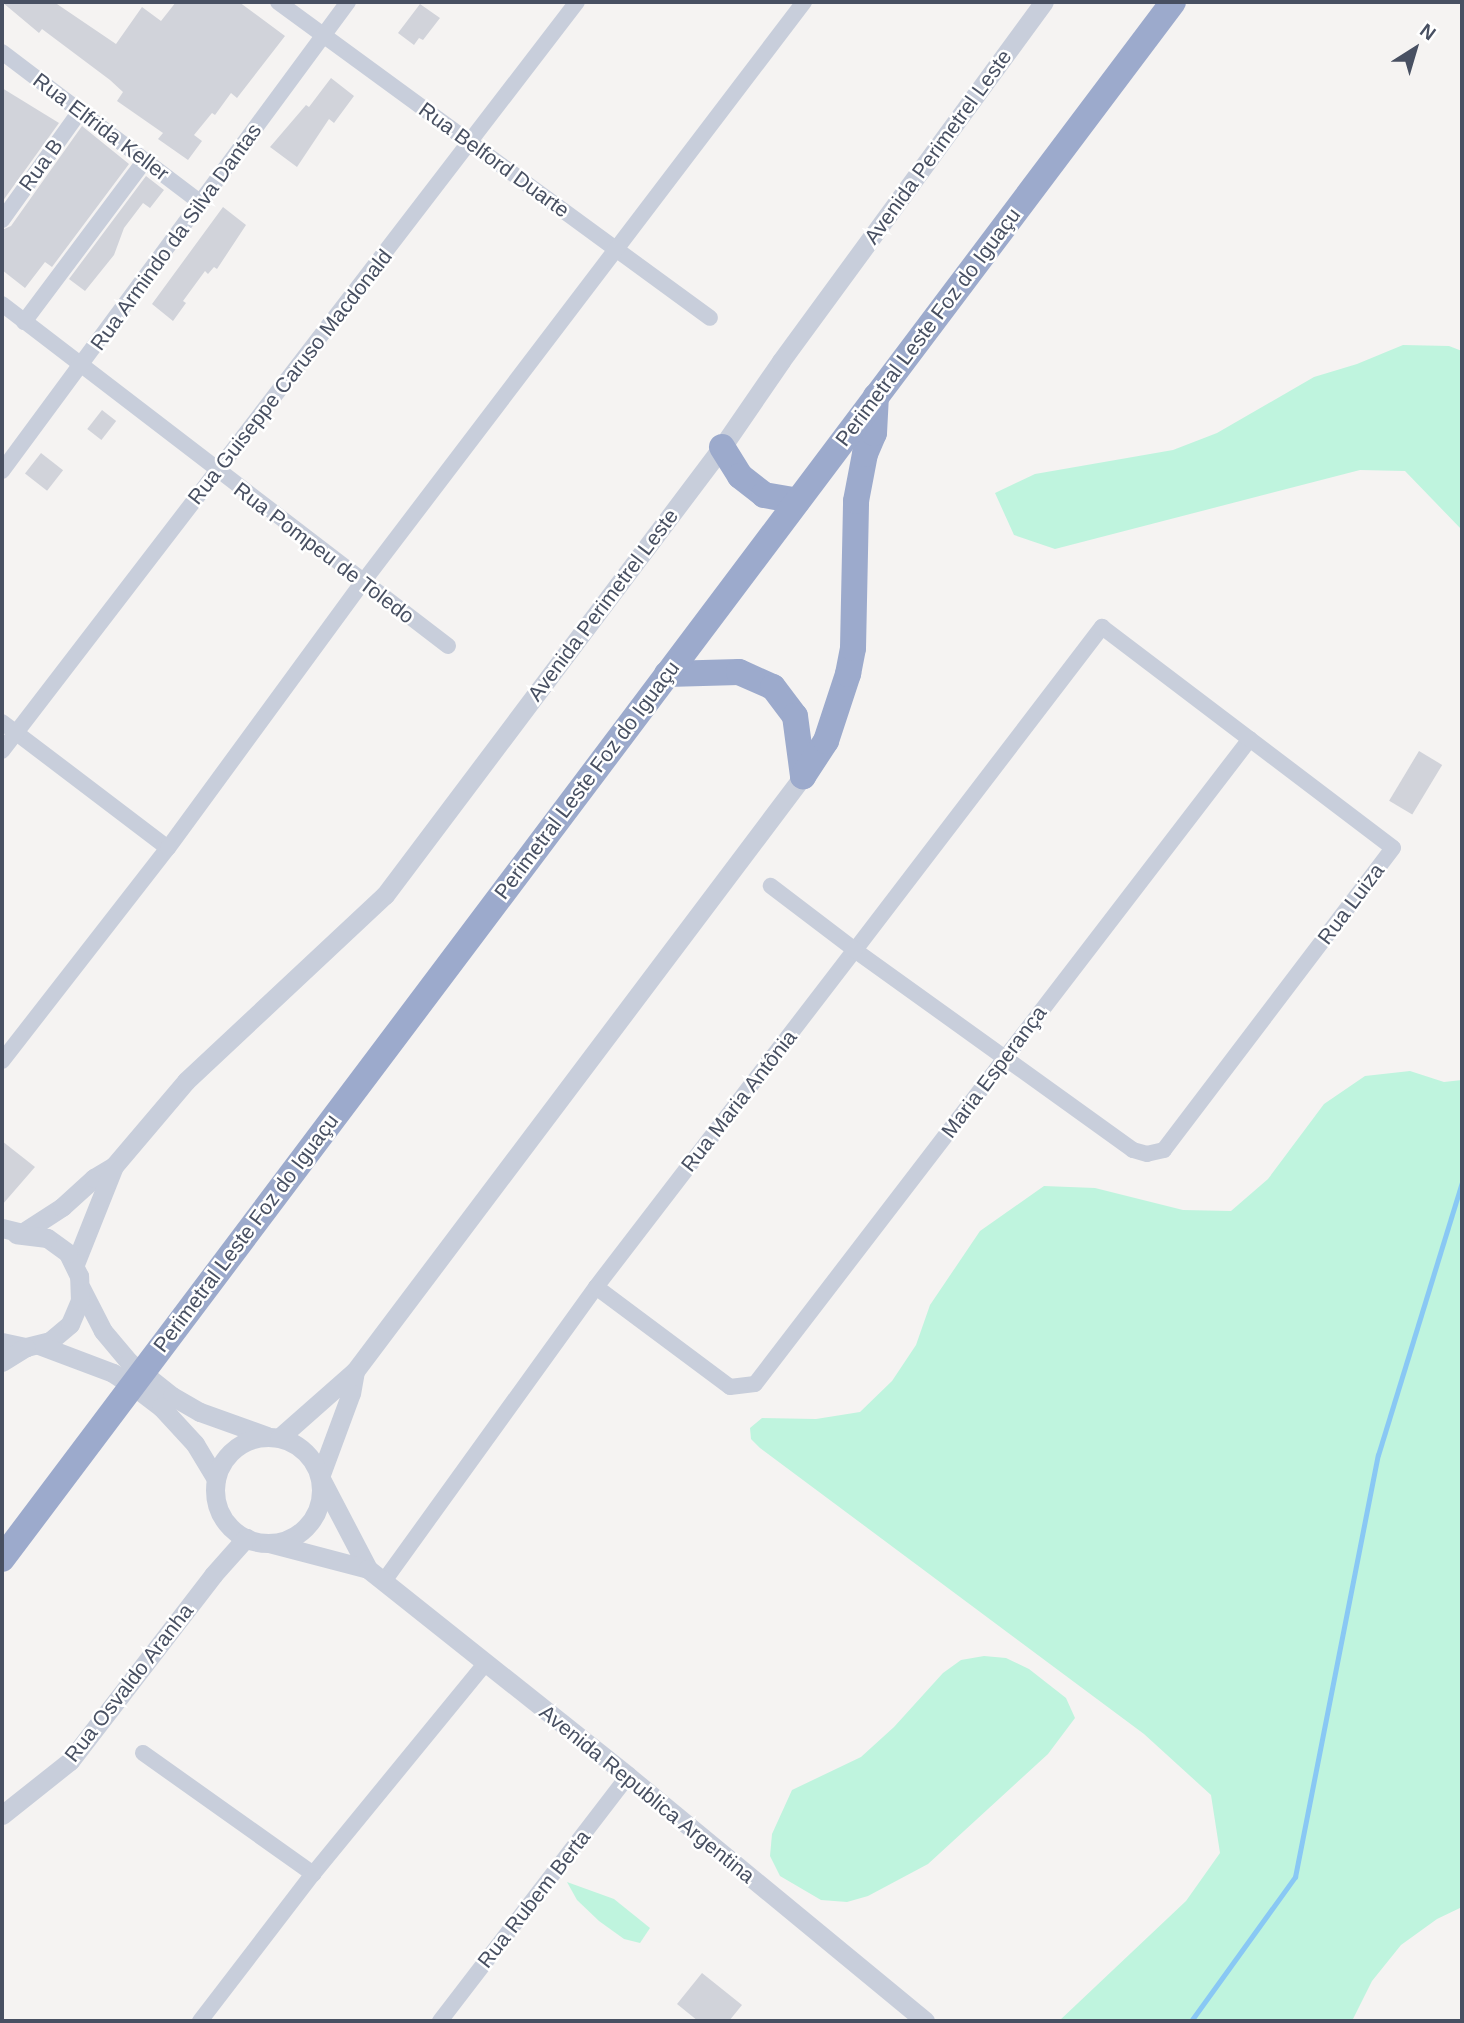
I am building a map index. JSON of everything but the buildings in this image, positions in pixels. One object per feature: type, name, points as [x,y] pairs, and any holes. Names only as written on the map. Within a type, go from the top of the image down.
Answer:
[{"type":"highway","name":"Perimetral Leste Foz do Iguaçu","points":[[2,1559],[1172,2]]},
{"type":"highway","points":[[803,776],[826,741],[848,674],[853,648],[856,501],[865,454],[874,433],[876,396]]},
{"type":"highway","points":[[722,447],[740,476],[764,495],[797,501]]},
{"type":"highway","points":[[667,674],[739,672],[773,687],[794,716],[803,776]]},
{"type":"street","name":"Rua Belford Duarte","points":[[278,2],[710,318]]},
{"type":"street","name":"Rua Armindo da Silva Dantas","points":[[2,471],[348,2]]},
{"type":"street","name":"Rua Guiseppe Caruso Macdonald","points":[[2,751],[577,2]]},
{"type":"street","points":[[2,1061],[168,848],[363,582],[804,2]]},
{"type":"street","name":"Avenida Perimetrel Leste","points":[[75,1264],[114,1166],[186,1081],[385,895],[722,447],[781,361],[1044,2]]},
{"type":"street","name":"Rua Elfrida Keller","points":[[2,52],[201,203]]},
{"type":"street","name":"Rua B","points":[[2,220],[80,111]]},
{"type":"street","points":[[24,321],[145,160]]},
{"type":"street","name":"Rua Pompeu de Toledo","points":[[2,304],[217,472],[448,646]]},
{"type":"street","name":"Rua Luiza","points":[[1004,1058],[1133,1150],[1147,1154],[1164,1150],[1393,848],[1102,627]]},
{"type":"street","name":"Rua Maria Antônia","points":[[384,1581],[596,1287],[1102,627]]},
{"type":"street","points":[[2,722],[168,848]]},
{"type":"street","name":"Maria Esperança","points":[[596,1287],[730,1387],[755,1384],[1250,739]]},
{"type":"street","points":[[2,1228],[47,1238],[58,1245],[75,1264],[81,1289],[103,1331],[129,1362],[172,1396],[200,1412],[273,1437],[300,1448],[316,1466],[320,1477],[320,1501],[311,1523],[292,1538],[269,1544],[246,1538],[236,1532],[220,1514],[214,1491],[219,1467],[234,1448],[244,1442],[273,1437],[355,1371],[803,776]]},
{"type":"street","points":[[771,886],[1004,1058]]},
{"type":"street","name":"Avenida Perimetrel Leste","points":[[22,1233],[62,1207],[94,1178],[114,1166]]},
{"type":"street","points":[[2,1238],[22,1233]]},
{"type":"street","points":[[2,1362],[50,1340],[70,1324],[76,1313],[81,1289]]},
{"type":"street","points":[[2,1342],[32,1346],[113,1373],[161,1407],[195,1444],[216,1479]]},
{"type":"street","points":[[320,1477],[351,1393],[355,1371]]},
{"type":"street","name":"Avenida Republica Argentina","points":[[320,1477],[368,1569]]},
{"type":"street","name":"Rua Osvaldo Aranha","points":[[2,1815],[70,1761],[213,1575],[246,1538]]},
{"type":"street","name":"Avenida Republica Argentina","points":[[269,1544],[368,1569],[628,1776],[925,2021]]},
{"type":"street","points":[[200,2021],[313,1874],[486,1663]]},
{"type":"street","points":[[143,1753],[313,1874]]},
{"type":"street","name":"Rua Rubem Berta","points":[[444,2016],[628,1776]]},
{"type":"street","points":[[444,2016],[462,2021]]},
{"type":"green space","points":[[1403,345],[1449,346],[1462,351],[1462,530],[1405,471],[1360,470],[1055,549],[1014,535],[995,493],[1035,474],[1173,450],[1217,433],[1314,377],[1357,364]]},
{"type":"green space","points":[[1410,1071],[1444,1082],[1462,1080],[1462,1907],[1437,1919],[1401,1945],[1372,1981],[1352,2021],[1059,2021],[1186,1901],[1220,1853],[1211,1795],[1144,1734],[760,1448],[751,1439],[750,1428],[762,1418],[816,1419],[860,1412],[892,1381],[916,1345],[930,1305],[980,1231],[1044,1186],[1095,1188],[1183,1210],[1231,1211],[1268,1179],[1324,1104],[1365,1076]]},
{"type":"green space","points":[[984,1656],[1006,1658],[1029,1669],[1066,1698],[1075,1718],[1048,1754],[928,1864],[868,1896],[847,1902],[821,1900],[780,1876],[770,1856],[772,1834],[792,1790],[861,1757],[894,1727],[943,1673],[961,1660]]},
{"type":"green space","points":[[567,1882],[614,1899],[650,1928],[640,1943],[624,1939],[599,1921],[577,1900]]},
{"type":"waterway","points":[[1191,2021],[1295,1877],[1378,1455],[1462,1182]]}]
